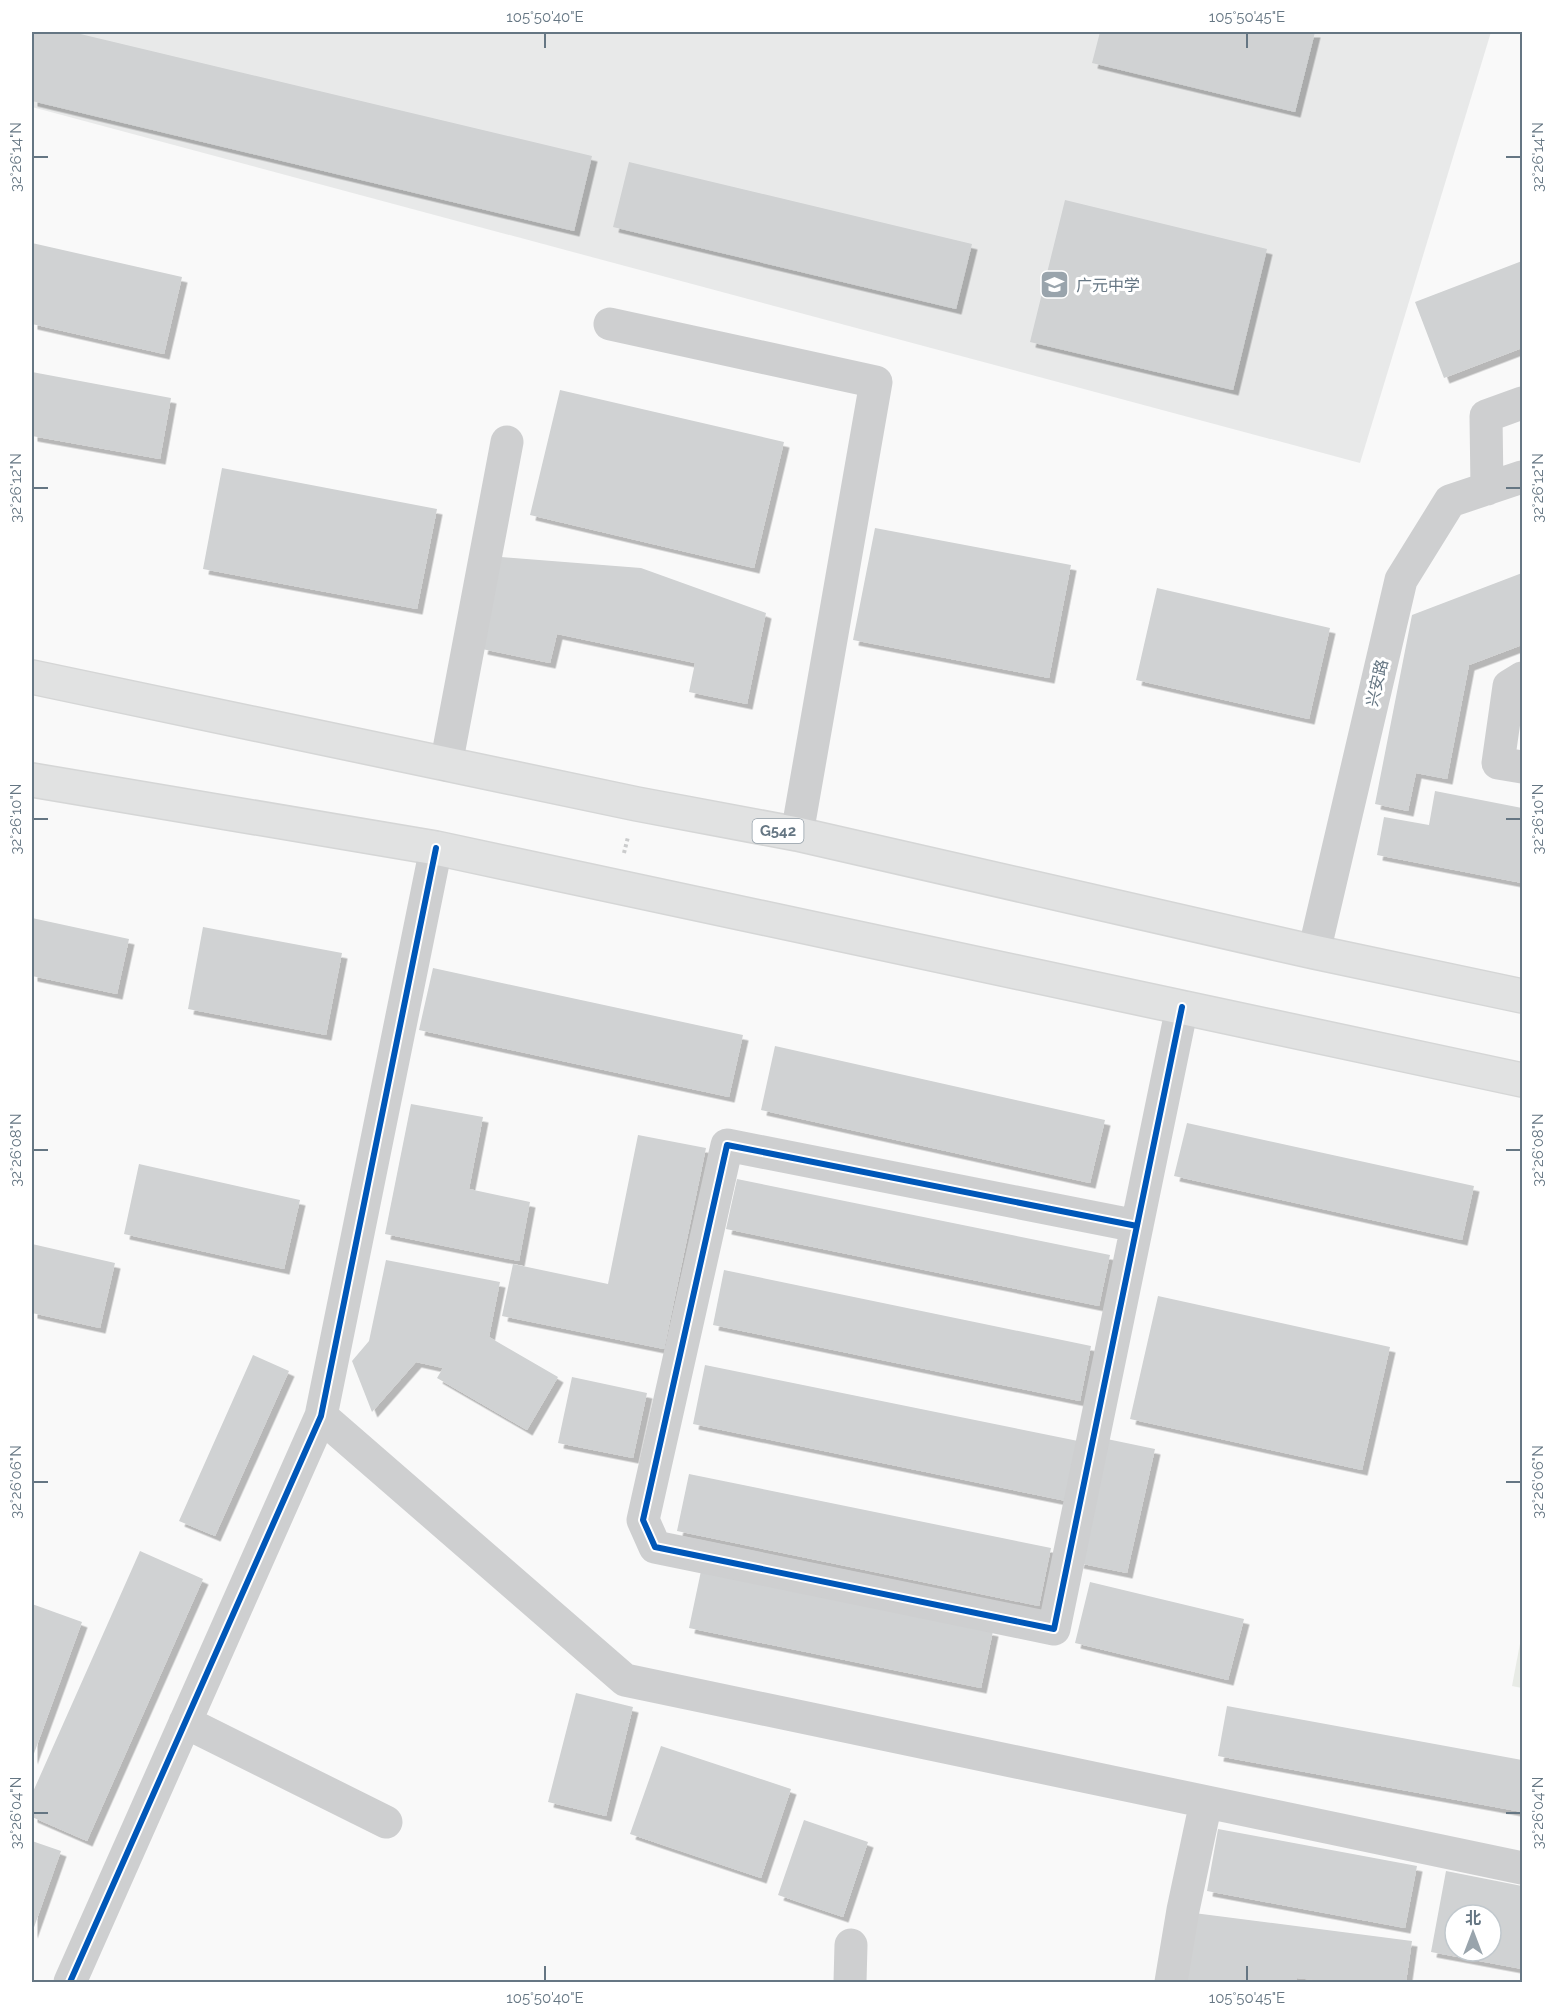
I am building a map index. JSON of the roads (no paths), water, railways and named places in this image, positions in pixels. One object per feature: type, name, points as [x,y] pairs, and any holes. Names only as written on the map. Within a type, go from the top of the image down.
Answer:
[{"type":"highway","name":"G542","points":[[32,677],[446,765],[797,834],[1522,996]]},
{"type":"highway","points":[[32,780],[436,848],[1522,1080]]},
{"type":"street","points":[[610,324],[876,382],[797,834]]},
{"type":"street","points":[[1487,489],[1486,416],[1522,403]]},
{"type":"street","points":[[446,765],[507,442]]},
{"type":"street","name":"兴安路","points":[[1314,951],[1401,580],[1450,501],[1522,477]]},
{"type":"street","points":[[1522,678],[1509,686],[1498,762],[1522,767]]},
{"type":"street","points":[[70,1983],[321,1416],[436,848]]},
{"type":"street","points":[[1137,1226],[727,1145],[643,1520],[655,1547],[1054,1629],[1137,1226],[1182,1007]]},
{"type":"street","points":[[321,1416],[625,1680],[1522,1868]]},
{"type":"street","points":[[185,1722],[386,1822]]},
{"type":"street","points":[[1171,1983],[1183,1910],[1206,1802]]},
{"type":"street","points":[[850,1983],[851,1945]]},
{"type":"place","name":"广元中学","points":[[1055,285]]}]
